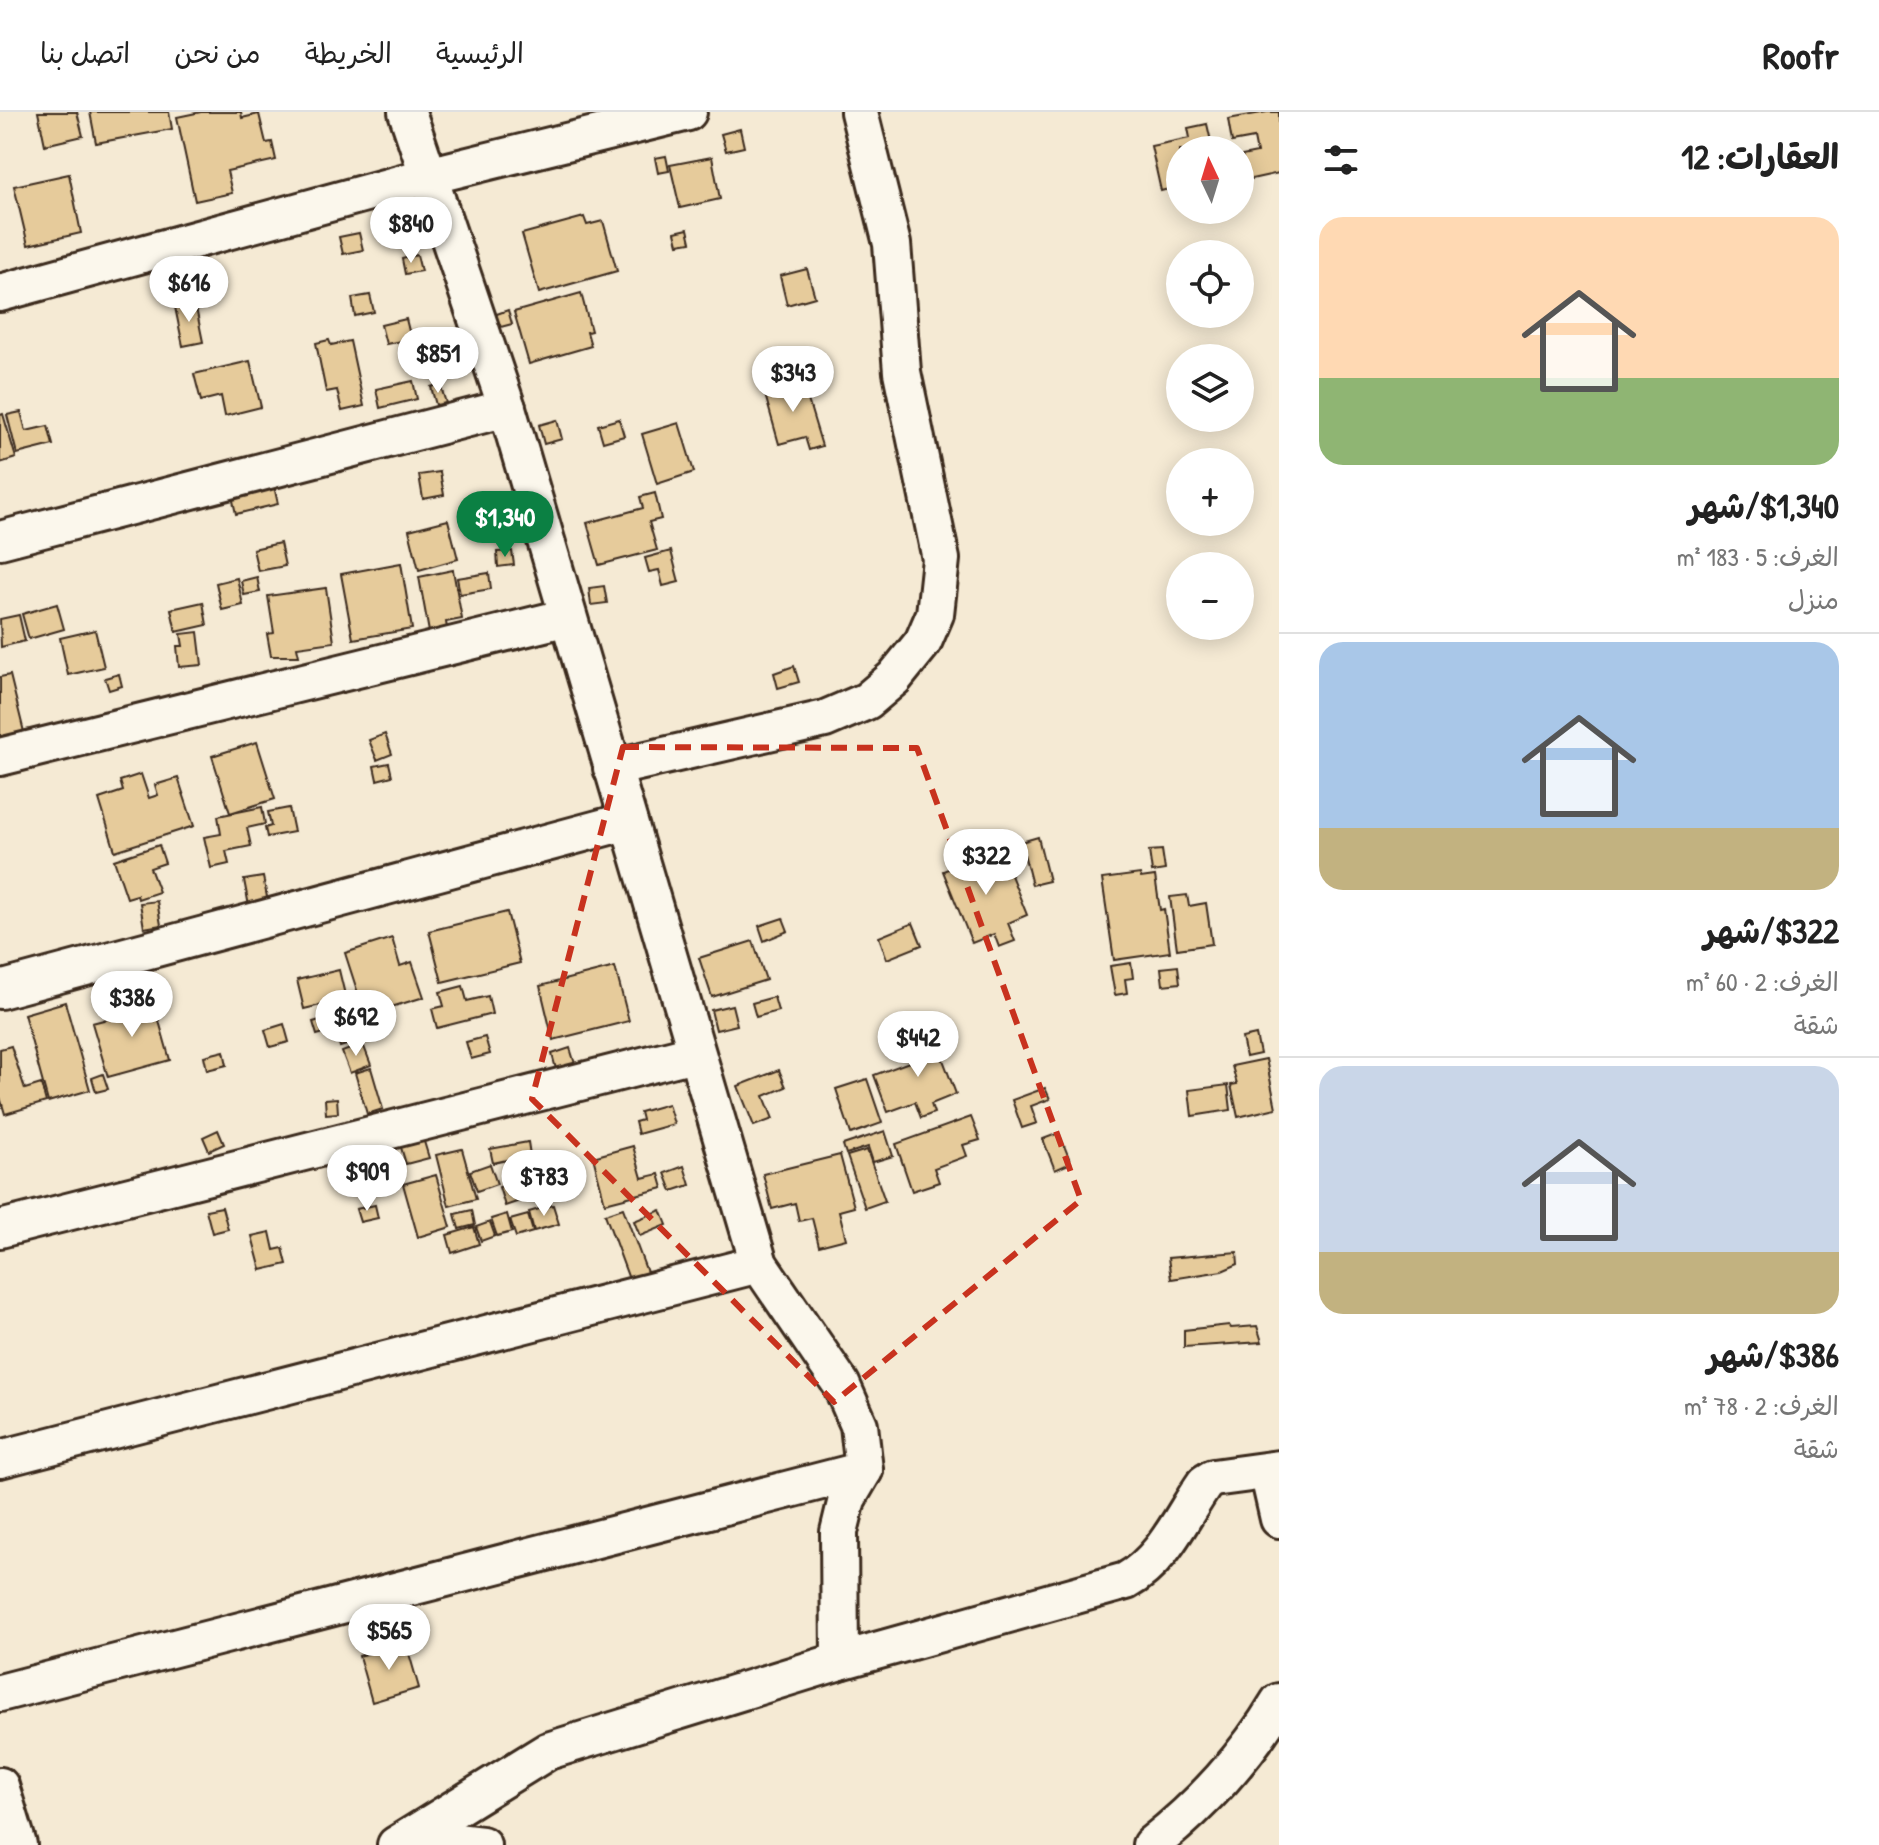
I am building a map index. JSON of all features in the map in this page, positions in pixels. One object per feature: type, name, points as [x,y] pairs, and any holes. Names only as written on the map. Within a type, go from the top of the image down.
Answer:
[{"type":"street","points":[[407,112],[507,408],[694,1053],[759,1264],[841,1384],[859,1425],[864,1470],[847,1499],[839,1532],[840,1661]]},
{"type":"street","points":[[0,293],[428,176],[688,112]]},
{"type":"street","points":[[612,768],[825,719],[867,701],[894,678],[923,642],[935,614],[941,559],[902,372],[892,244],[859,112]]},
{"type":"street","points":[[0,540],[507,408]]},
{"type":"street","points":[[0,757],[568,617]]},
{"type":"street","points":[[0,990],[628,821]]},
{"type":"street","points":[[0,1229],[694,1053]]},
{"type":"street","points":[[0,1459],[759,1264]]},
{"type":"street","points":[[0,1693],[864,1470]]},
{"type":"street","points":[[397,1844],[548,1751],[840,1661],[1126,1581],[1143,1572],[1156,1557],[1205,1483],[1223,1476],[1273,1470],[1279,1519]]},
{"type":"street","points":[[1151,1845],[1204,1797],[1259,1735],[1279,1702]]},
{"type":"street","points":[[0,1786],[18,1845]]},
{"type":"street","points":[[397,1844],[431,1839],[482,1845]]},
{"type":"highlighted area","points":[[623,747],[917,748],[1081,1200],[834,1402],[532,1099]]},
{"type":"building","points":[[38,112],[77,112],[83,136],[45,145]]},
{"type":"building","points":[[90,112],[169,112],[172,129],[96,143]]},
{"type":"building","points":[[201,112],[241,112],[242,118],[259,114],[266,143],[272,142],[276,160],[227,171],[232,193],[195,201],[177,117]]},
{"type":"building","points":[[1279,112],[1279,173],[1254,178],[1254,154],[1257,153],[1254,136],[1231,136],[1228,119]]},
{"type":"building","points":[[1207,124],[1210,136],[1190,136],[1188,128]]},
{"type":"building","points":[[740,129],[744,147],[726,151],[721,134]]},
{"type":"building","points":[[1166,143],[1166,190],[1161,191],[1151,146]]},
{"type":"building","points":[[666,156],[669,171],[658,173],[655,158]]},
{"type":"building","points":[[712,157],[720,199],[680,208],[670,165]]},
{"type":"building","points":[[69,174],[81,233],[28,245],[14,186]]},
{"type":"building","points":[[584,217],[587,225],[603,221],[617,271],[539,293],[522,234]]},
{"type":"building","points":[[688,229],[691,242],[678,244],[675,232]]},
{"type":"building","points":[[359,233],[363,250],[343,254],[339,237]]},
{"type":"building","points":[[417,255],[421,271],[405,274],[402,259]]},
{"type":"building","points":[[807,269],[815,297],[787,305],[780,276]]},
{"type":"building","points":[[581,293],[591,331],[587,332],[591,346],[529,364],[514,312]]},
{"type":"building","points":[[370,295],[374,312],[355,316],[352,298]]},
{"type":"building","points":[[195,303],[203,342],[183,346],[175,307]]},
{"type":"building","points":[[508,310],[512,324],[497,328],[494,315]]},
{"type":"building","points":[[406,319],[411,339],[386,344],[381,325]]},
{"type":"building","points":[[329,340],[331,345],[350,341],[364,406],[342,411],[337,390],[326,392],[316,343]]},
{"type":"building","points":[[250,361],[261,407],[225,416],[221,396],[201,401],[194,374]]},
{"type":"building","points":[[802,380],[822,446],[809,450],[805,437],[779,444],[764,391]]},
{"type":"building","points":[[413,381],[417,399],[380,408],[376,389]]},
{"type":"building","points":[[440,384],[446,403],[436,405],[431,387]]},
{"type":"building","points":[[21,412],[26,431],[48,426],[53,445],[17,454],[7,415]]},
{"type":"building","points":[[3,414],[16,458],[0,463],[0,415]]},
{"type":"building","points":[[619,419],[624,436],[603,442],[598,425]]},
{"type":"building","points":[[557,420],[562,439],[544,444],[539,425]]},
{"type":"building","points":[[679,423],[694,472],[657,484],[642,434]]},
{"type":"building","points":[[440,472],[444,495],[423,499],[419,475]]},
{"type":"building","points":[[274,486],[278,504],[236,514],[232,496]]},
{"type":"building","points":[[655,493],[661,519],[649,522],[657,550],[599,565],[587,523],[643,508],[640,497]]},
{"type":"building","points":[[448,520],[458,559],[419,570],[409,530]]},
{"type":"building","points":[[280,543],[285,566],[258,571],[253,549]]},
{"type":"building","points":[[512,551],[514,565],[498,567],[497,552]]},
{"type":"building","points":[[671,551],[679,582],[663,586],[659,570],[649,572],[645,558]]},
{"type":"building","points":[[401,563],[412,629],[353,639],[341,574]]},
{"type":"building","points":[[453,570],[462,619],[446,622],[449,640],[431,643],[419,577]]},
{"type":"building","points":[[489,573],[491,589],[460,594],[457,578]]},
{"type":"building","points":[[257,577],[260,592],[244,595],[241,581]]},
{"type":"building","points":[[237,578],[243,605],[222,610],[216,583]]},
{"type":"building","points":[[604,586],[607,603],[591,605],[589,588]]},
{"type":"building","points":[[326,588],[334,642],[297,647],[299,656],[271,656],[267,634],[274,633],[268,596]]},
{"type":"building","points":[[203,602],[207,625],[176,632],[171,609]]},
{"type":"building","points":[[57,604],[64,629],[29,639],[22,614]]},
{"type":"building","points":[[19,615],[25,641],[1,647],[0,619]]},
{"type":"building","points":[[95,630],[104,667],[68,675],[60,638]]},
{"type":"building","points":[[198,632],[202,665],[179,667],[177,646],[183,646],[181,634]]},
{"type":"building","points":[[794,666],[799,682],[778,688],[774,673]]},
{"type":"building","points":[[119,674],[122,686],[109,690],[105,678]]},
{"type":"building","points":[[10,675],[24,732],[0,738],[0,677]]},
{"type":"building","points":[[385,734],[392,754],[377,760],[369,740]]},
{"type":"building","points":[[257,742],[275,799],[230,813],[212,756]]},
{"type":"building","points":[[389,763],[392,776],[377,780],[374,766]]},
{"type":"building","points":[[141,774],[149,798],[158,795],[155,785],[178,778],[194,826],[115,851],[99,799],[123,791],[120,781]]},
{"type":"building","points":[[262,807],[265,824],[247,828],[251,846],[226,851],[229,864],[211,868],[204,837],[221,834],[218,816]]},
{"type":"building","points":[[289,808],[294,832],[267,837],[265,828],[271,826],[268,812]]},
{"type":"building","points":[[1038,837],[1049,881],[1032,885],[1021,842]]},
{"type":"building","points":[[159,845],[165,863],[150,868],[159,892],[138,899],[137,895],[127,898],[114,860]]},
{"type":"building","points":[[1000,848],[1027,915],[1008,923],[1015,941],[999,947],[994,934],[972,943],[943,871]]},
{"type":"building","points":[[1162,850],[1165,870],[1152,872],[1149,851]]},
{"type":"building","points":[[1140,874],[1141,878],[1155,876],[1160,910],[1164,909],[1170,952],[1114,960],[1102,879]]},
{"type":"building","points":[[263,877],[268,902],[249,906],[244,880]]},
{"type":"building","points":[[1187,895],[1189,906],[1206,903],[1212,944],[1177,949],[1170,897]]},
{"type":"building","points":[[157,901],[161,925],[144,928],[140,903]]},
{"type":"building","points":[[507,912],[520,963],[442,982],[429,931]]},
{"type":"building","points":[[783,918],[788,931],[764,941],[759,926]]},
{"type":"building","points":[[913,923],[922,945],[887,959],[879,937]]},
{"type":"building","points":[[392,938],[400,966],[412,962],[424,997],[365,1015],[345,953]]},
{"type":"building","points":[[753,941],[766,980],[712,997],[699,958]]},
{"type":"building","points":[[1131,963],[1133,978],[1125,979],[1127,993],[1115,995],[1110,966]]},
{"type":"building","points":[[1178,966],[1180,983],[1163,985],[1161,968]]},
{"type":"building","points":[[615,967],[629,1021],[553,1040],[540,986]]},
{"type":"building","points":[[339,970],[346,999],[304,1009],[297,980]]},
{"type":"building","points":[[156,979],[160,993],[147,996],[144,982]]},
{"type":"building","points":[[463,986],[467,1001],[488,996],[492,1014],[437,1028],[432,1009],[444,1006],[440,992]]},
{"type":"building","points":[[152,996],[170,1060],[108,1077],[92,1023],[127,1014],[125,1004]]},
{"type":"building","points":[[774,997],[778,1011],[756,1017],[752,1003]]},
{"type":"building","points":[[65,1002],[90,1090],[48,1102],[24,1014]]},
{"type":"building","points":[[732,1005],[737,1025],[716,1030],[711,1010]]},
{"type":"building","points":[[351,1011],[355,1024],[317,1035],[313,1022]]},
{"type":"building","points":[[284,1024],[289,1042],[270,1047],[265,1030]]},
{"type":"building","points":[[354,1028],[359,1041],[340,1047],[336,1034]]},
{"type":"building","points":[[931,1028],[956,1094],[931,1104],[934,1113],[921,1118],[915,1102],[888,1112],[874,1075],[923,1057],[914,1034]]},
{"type":"building","points":[[1256,1035],[1260,1054],[1246,1057],[1242,1038]]},
{"type":"building","points":[[485,1037],[490,1054],[471,1059],[466,1042]]},
{"type":"building","points":[[363,1044],[371,1065],[350,1073],[342,1052]]},
{"type":"building","points":[[11,1046],[25,1089],[41,1084],[46,1102],[5,1114],[0,1097],[0,1049]]},
{"type":"building","points":[[570,1048],[576,1067],[557,1073],[552,1054]]},
{"type":"building","points":[[224,1051],[227,1065],[207,1070],[204,1056]]},
{"type":"building","points":[[1266,1059],[1276,1108],[1238,1117],[1231,1085],[1237,1084],[1232,1066]]},
{"type":"building","points":[[371,1068],[383,1109],[367,1114],[355,1073]]},
{"type":"building","points":[[779,1070],[786,1087],[764,1096],[773,1119],[754,1126],[738,1086]]},
{"type":"building","points":[[103,1074],[108,1089],[96,1092],[92,1078]]},
{"type":"building","points":[[867,1079],[882,1123],[851,1134],[836,1089]]},
{"type":"building","points":[[1228,1085],[1231,1110],[1192,1116],[1189,1090]]},
{"type":"building","points":[[1045,1088],[1050,1099],[1031,1106],[1037,1123],[1022,1128],[1012,1100]]},
{"type":"building","points":[[337,1098],[338,1113],[326,1114],[325,1099]]},
{"type":"building","points":[[668,1104],[674,1124],[638,1134],[635,1122],[642,1120],[640,1112]]},
{"type":"building","points":[[971,1117],[980,1140],[963,1145],[967,1156],[934,1168],[939,1182],[912,1191],[896,1144]]},
{"type":"building","points":[[218,1130],[224,1144],[209,1151],[203,1137]]},
{"type":"building","points":[[885,1131],[893,1156],[873,1162],[868,1147],[846,1154],[843,1145]]},
{"type":"building","points":[[1059,1133],[1071,1163],[1055,1170],[1043,1139]]},
{"type":"building","points":[[422,1135],[429,1158],[406,1164],[399,1141]]},
{"type":"building","points":[[528,1142],[530,1155],[493,1163],[490,1149]]},
{"type":"building","points":[[633,1146],[642,1178],[659,1174],[663,1188],[605,1203],[593,1157]]},
{"type":"building","points":[[462,1149],[476,1199],[449,1206],[436,1155]]},
{"type":"building","points":[[867,1150],[885,1201],[865,1208],[847,1156]]},
{"type":"building","points":[[840,1155],[854,1207],[839,1211],[846,1239],[819,1246],[812,1218],[799,1221],[795,1203],[772,1209],[763,1174]]},
{"type":"building","points":[[490,1164],[497,1184],[477,1191],[470,1171]]},
{"type":"building","points":[[684,1166],[690,1185],[672,1191],[665,1173]]},
{"type":"building","points":[[436,1175],[451,1227],[418,1237],[403,1184]]},
{"type":"building","points":[[519,1180],[526,1199],[505,1206],[499,1187]]},
{"type":"building","points":[[375,1205],[378,1218],[360,1222],[356,1209]]},
{"type":"building","points":[[553,1205],[559,1224],[534,1231],[529,1212]]},
{"type":"building","points":[[222,1207],[228,1229],[212,1233],[206,1210]]},
{"type":"building","points":[[623,1208],[651,1283],[633,1290],[605,1214]]},
{"type":"building","points":[[472,1210],[475,1225],[459,1229],[455,1214]]},
{"type":"building","points":[[661,1210],[667,1225],[640,1236],[634,1221]]},
{"type":"building","points":[[507,1214],[512,1232],[497,1236],[491,1219]]},
{"type":"building","points":[[528,1215],[533,1232],[516,1237],[510,1220]]},
{"type":"building","points":[[490,1222],[495,1236],[481,1241],[476,1227]]},
{"type":"building","points":[[474,1227],[479,1244],[452,1253],[447,1235]]},
{"type":"building","points":[[270,1232],[274,1250],[283,1248],[287,1264],[261,1270],[252,1236]]},
{"type":"building","points":[[1237,1252],[1238,1264],[1222,1271],[1171,1279],[1168,1258]]},
{"type":"building","points":[[1229,1325],[1231,1328],[1257,1326],[1262,1342],[1184,1347],[1184,1330]]},
{"type":"building","points":[[406,1643],[419,1688],[372,1702],[359,1656]]}]
